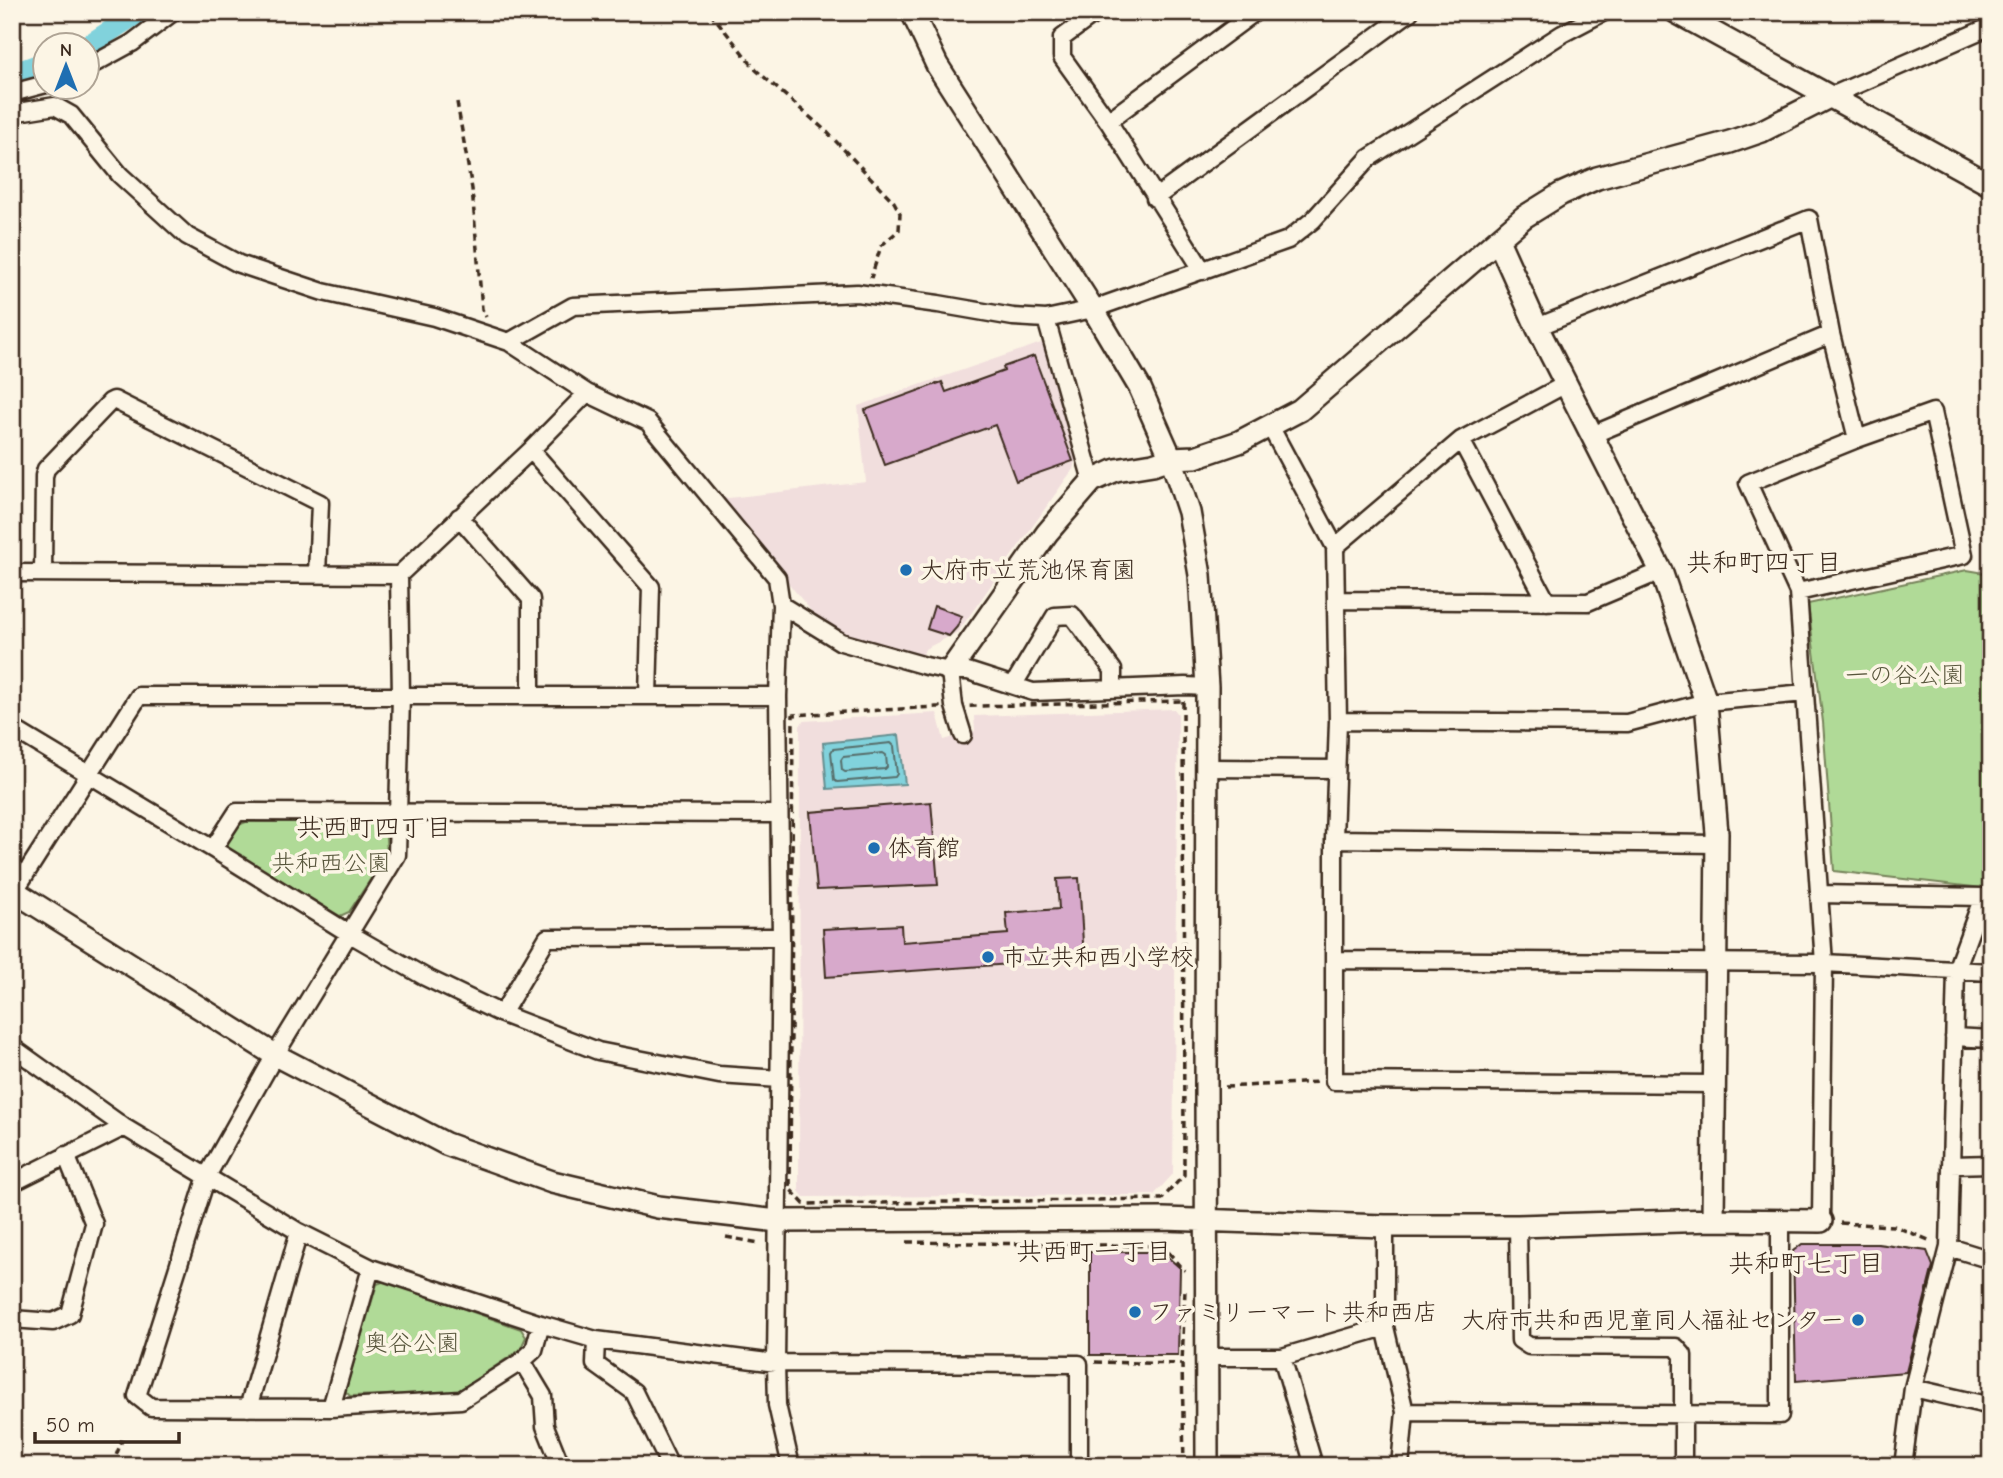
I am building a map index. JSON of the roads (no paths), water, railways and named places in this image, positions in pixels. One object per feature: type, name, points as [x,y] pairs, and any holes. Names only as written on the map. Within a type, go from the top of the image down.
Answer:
[{"type":"street","points":[[102,59],[132,43],[173,12]]},
{"type":"street","points":[[912,12],[937,65],[1093,309],[1140,388],[1171,458],[1189,512],[1200,575],[1207,687],[1207,1466]]},
{"type":"street","points":[[1097,12],[1062,38],[1062,57],[1108,121],[1203,271]]},
{"type":"street","points":[[1108,121],[1255,12]]},
{"type":"street","points":[[1155,198],[1410,12]]},
{"type":"street","points":[[509,342],[573,306],[857,293],[938,303],[1013,317],[1046,318],[1093,309],[1289,240],[1313,220],[1369,158],[1562,34],[1604,12]]},
{"type":"street","points":[[1676,12],[1991,185]]},
{"type":"street","points":[[963,736],[954,706],[950,671],[1048,533],[1092,481],[1116,470],[1171,458],[1195,457],[1238,443],[1300,410],[1524,217],[1561,194],[1597,178],[1762,131],[1831,96],[1991,26]]},
{"type":"street","points":[[12,93],[32,88]]},
{"type":"street","points":[[12,113],[55,106],[71,115],[120,175],[187,236],[239,264],[323,292],[434,317],[509,342],[587,393],[648,422],[777,578],[781,606],[778,696],[780,937],[776,1363],[777,1405],[791,1466]]},
{"type":"street","points":[[1537,327],[1809,219],[1831,334],[1857,439]]},
{"type":"street","points":[[1498,240],[1537,327],[1661,571],[1706,702],[1717,844],[1713,1220]]},
{"type":"street","points":[[1046,318],[1092,481]]},
{"type":"street","points":[[1592,435],[1831,334]]},
{"type":"street","points":[[1335,547],[1461,440],[1566,384]]},
{"type":"street","points":[[12,573],[399,575],[587,393]]},
{"type":"street","points":[[43,573],[46,469],[114,400],[320,503],[317,575]]},
{"type":"street","points":[[778,696],[139,696],[13,891],[275,1055],[446,1144],[552,1182],[658,1207],[778,1221],[1149,1219],[1385,1226],[1518,1226],[1713,1220],[1821,1222],[1824,963],[1798,592],[1748,483],[1933,412],[1964,555],[1798,592]]},
{"type":"street","points":[[1270,426],[1335,547],[1338,721],[1334,839],[1334,1082],[1715,1084]]},
{"type":"street","points":[[1461,440],[1547,602]]},
{"type":"street","points":[[531,450],[651,587],[648,696]]},
{"type":"street","points":[[459,517],[531,599],[531,695]]},
{"type":"street","points":[[1336,600],[1588,602],[1661,571]]},
{"type":"street","points":[[399,575],[401,696],[397,855],[275,1055],[207,1176],[137,1396],[151,1407],[331,1408],[461,1400],[522,1361],[534,1350],[541,1324]]},
{"type":"street","points":[[781,606],[841,642],[926,666],[950,671],[968,671],[1033,692],[1207,687]]},
{"type":"street","points":[[1014,684],[1055,616],[1072,615],[1113,670],[1113,688]]},
{"type":"street","points":[[1338,721],[1627,723],[1706,702],[1805,693]]},
{"type":"street","points":[[12,728],[350,934],[425,977],[502,1014],[598,1051],[719,1075],[779,1079]]},
{"type":"street","points":[[1208,768],[1336,769]]},
{"type":"street","points":[[214,849],[237,813],[779,814]]},
{"type":"street","points":[[1334,839],[1717,844]]},
{"type":"street","points":[[1819,894],[1983,897],[1956,970],[1949,1247],[1913,1388],[1903,1466]]},
{"type":"street","points":[[502,1014],[547,938],[780,937]]},
{"type":"street","points":[[1334,960],[1716,961],[1824,963],[1991,972]]},
{"type":"street","points":[[1954,1037],[1991,1039]]},
{"type":"street","points":[[12,1047],[124,1127],[299,1232],[371,1268],[541,1324],[596,1340],[776,1363],[1079,1364],[1079,1466]]},
{"type":"street","points":[[12,1184],[124,1127]]},
{"type":"street","points":[[12,1319],[53,1322],[70,1314],[94,1224],[66,1155]]},
{"type":"street","points":[[1951,1165],[1991,1164]]},
{"type":"street","points":[[1405,1412],[1780,1415],[1780,1221]]},
{"type":"street","points":[[1385,1226],[1385,1327],[1405,1412],[1400,1466]]},
{"type":"street","points":[[1518,1226],[1520,1340],[1530,1346],[1676,1347],[1683,1355],[1683,1466]]},
{"type":"street","points":[[248,1408],[299,1232]]},
{"type":"street","points":[[1949,1247],[1991,1261]]},
{"type":"street","points":[[331,1408],[371,1268]]},
{"type":"street","points":[[1208,1357],[1282,1357],[1385,1327]]},
{"type":"street","points":[[596,1340],[595,1364],[634,1392],[670,1466]]},
{"type":"street","points":[[1282,1357],[1314,1466]]},
{"type":"street","points":[[522,1361],[543,1396],[545,1426],[561,1466]]},
{"type":"street","points":[[1913,1388],[1991,1406]]},
{"type":"water","points":[[899,735],[905,784],[827,789],[823,743]]},
{"type":"waterway","points":[[102,36],[139,12]]},
{"type":"waterway","points":[[12,74],[32,67]]},
{"type":"place","name":"大府市立荒池保育園","points":[[906,570]]},
{"type":"place","name":"体育館","points":[[874,848]]},
{"type":"place","name":"市立共和西小学校","points":[[988,957]]},
{"type":"place","name":"ファミリーマート共和西店","points":[[1135,1312]]},
{"type":"place","name":"大府市共和西児童同人福祉センター","points":[[1858,1320]]},
{"type":"district","name":"共和町四丁目","points":[[1764,563]]},
{"type":"district","name":"共西町四丁目","points":[[374,828]]},
{"type":"district","name":"共西町一丁目","points":[[1094,1252]]},
{"type":"district","name":"共和町七丁目","points":[[1806,1264]]},
{"type":"park label","name":"一の谷公園","points":[[1905,675]]},
{"type":"park label","name":"共和西公園","points":[[331,863]]},
{"type":"park label","name":"奥谷公園","points":[[412,1343]]}]
